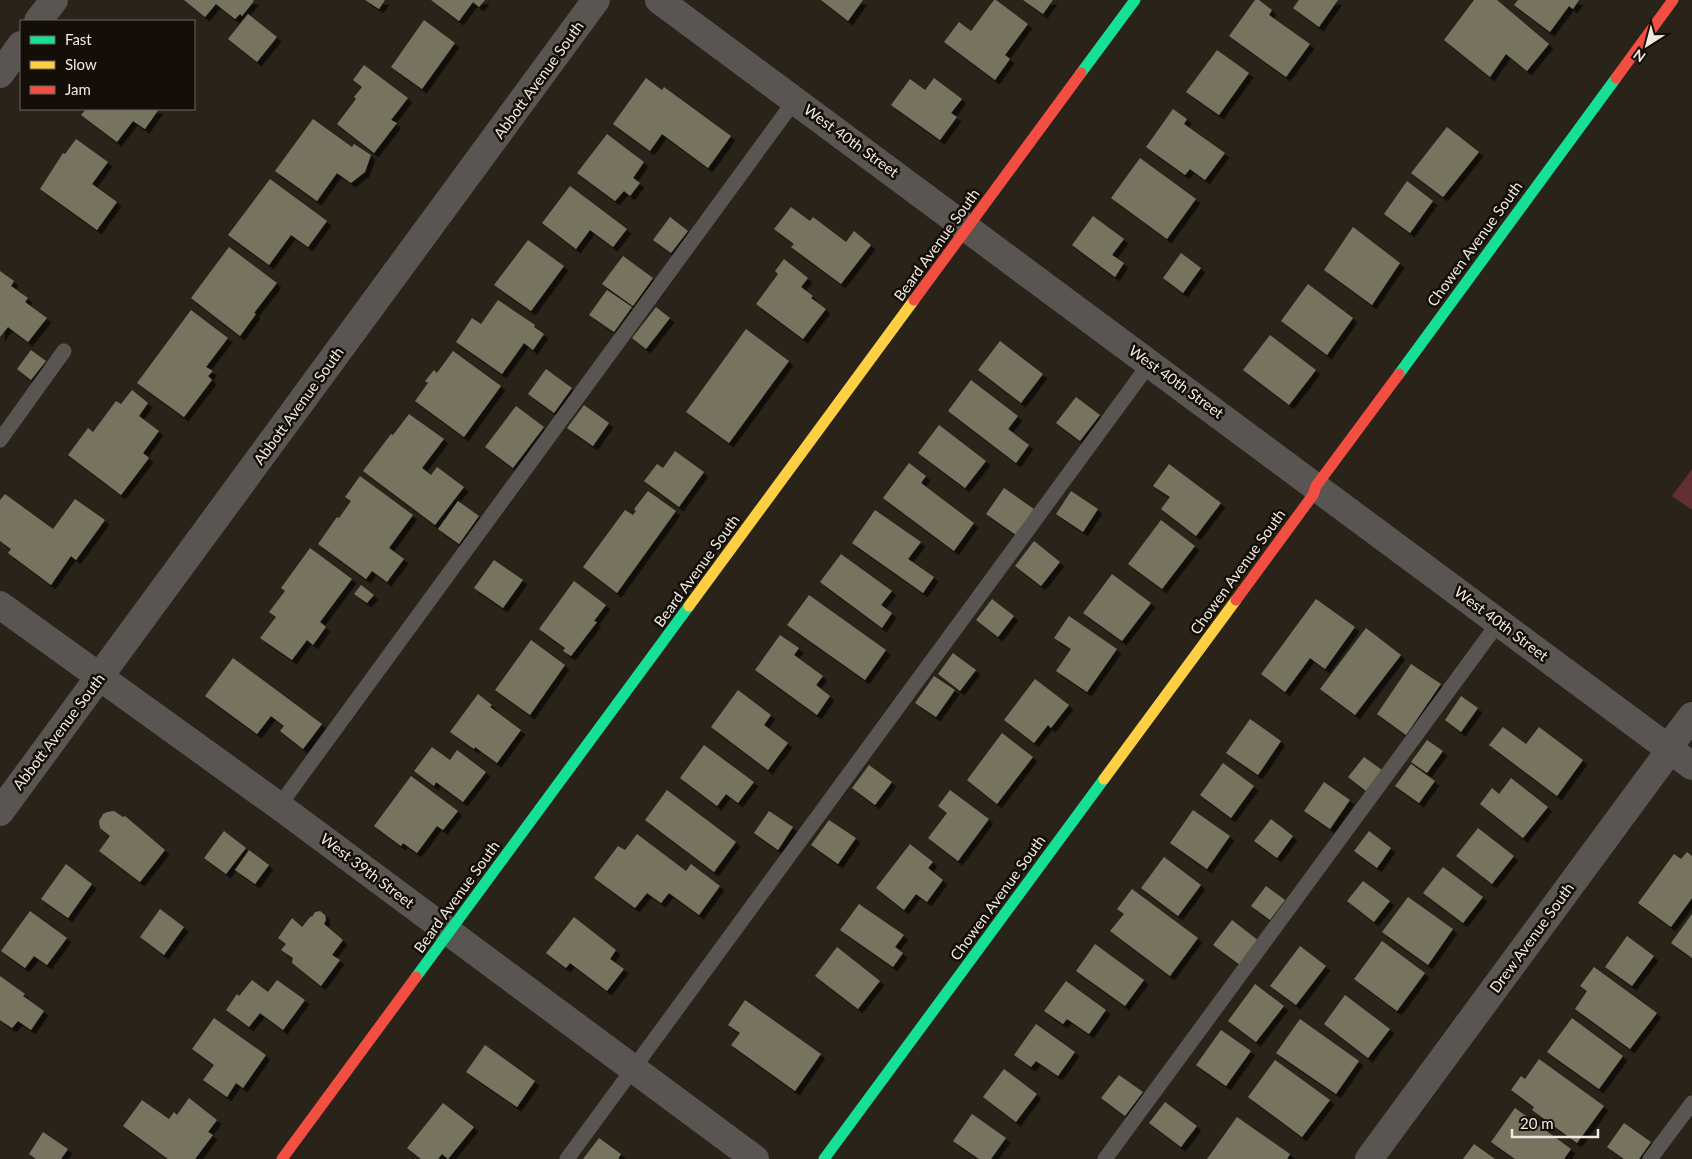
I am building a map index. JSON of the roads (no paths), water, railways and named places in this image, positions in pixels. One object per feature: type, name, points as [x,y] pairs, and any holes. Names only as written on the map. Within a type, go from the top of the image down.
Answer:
[{"type":"street","points":[[39,20],[54,0]]},
{"type":"street","name":"Abbott Avenue South","points":[[0,812],[596,0]]},
{"type":"street","name":"West 40th Street","points":[[659,0],[1692,766]]},
{"type":"street","name":"Beard Avenue South","points":[[282,1159],[1135,0]]},
{"type":"street","name":"Chowen Avenue South","points":[[824,1159],[1297,518],[1313,495],[1316,486],[1673,0]]},
{"type":"street","points":[[0,74],[20,46]]},
{"type":"street","name":"West 39th Street","points":[[0,605],[279,806],[755,1159]]},
{"type":"street","name":"Drew Avenue South","points":[[1369,1159],[1665,757],[1668,748],[1692,716]]},
{"type":"lane","points":[[279,806],[795,100]]},
{"type":"lane","points":[[0,440],[64,351]]},
{"type":"lane","points":[[567,1159],[1150,363]]},
{"type":"lane","points":[[1105,1159],[1499,622]]},
{"type":"lane","points":[[1650,1159],[1692,1103]]}]
